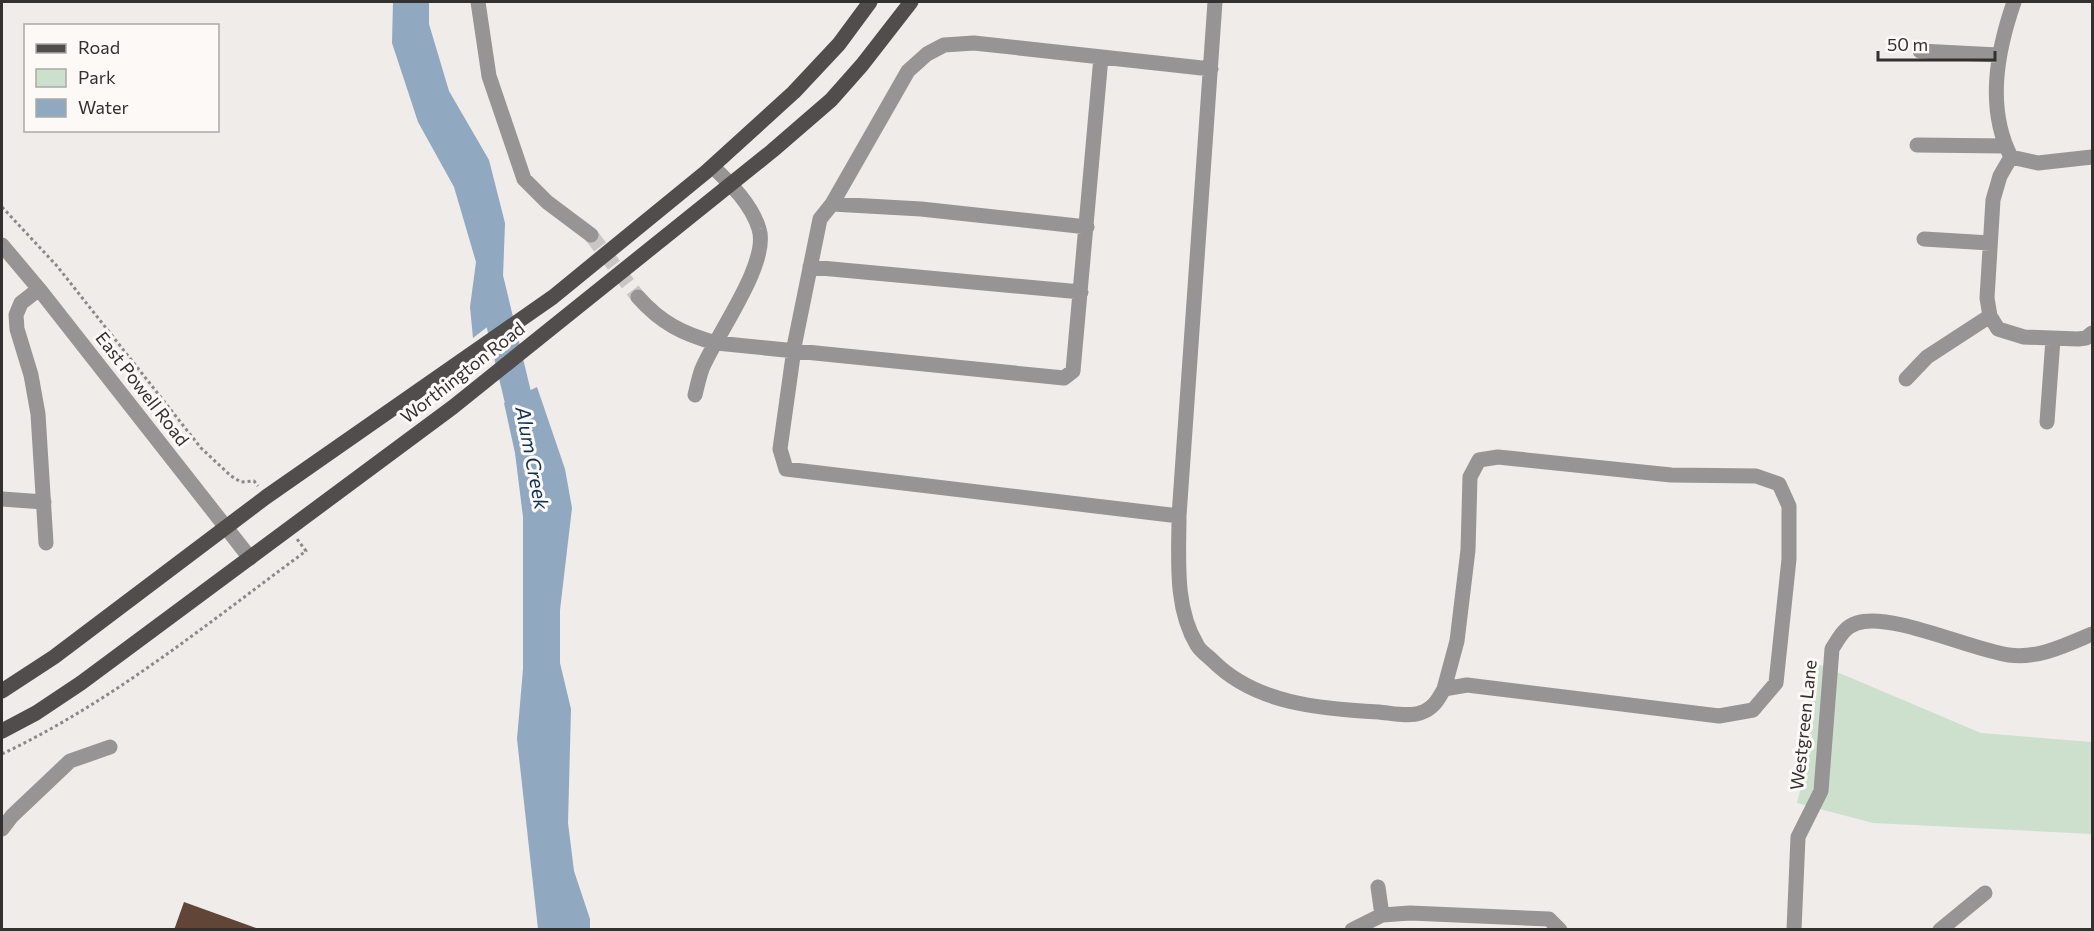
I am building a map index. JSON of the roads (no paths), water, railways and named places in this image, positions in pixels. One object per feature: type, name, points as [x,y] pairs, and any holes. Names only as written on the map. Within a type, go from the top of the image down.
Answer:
[{"type":"main road","name":"Worthington Road","points":[[2,691],[54,657],[266,497],[552,297],[713,167],[794,92],[839,44],[870,2]]},
{"type":"main road","name":"Worthington Road","points":[[2,731],[36,713],[81,682],[290,529],[453,407],[562,321],[831,100],[862,65],[911,2]]},
{"type":"street","points":[[478,2],[489,76],[524,179],[547,202],[591,235]]},
{"type":"street","points":[[1215,2],[1179,516],[1179,593],[1197,646],[1223,671],[1243,684],[1271,696],[1305,705],[1346,711],[1418,714],[1434,706],[1444,688],[1457,641],[1467,561],[1470,477],[1479,460],[1498,457],[1671,475],[1756,476],[1779,484],[1789,506],[1789,559],[1776,683],[1753,710],[1719,716],[1467,685],[1444,688]]},
{"type":"street","points":[[2014,2],[1998,55],[1998,121],[2008,151],[1995,188],[1986,298],[1990,316],[1998,329],[2006,333],[2053,339],[2086,338],[2092,333]]},
{"type":"street","points":[[1179,516],[786,469],[780,449],[793,351],[820,219],[832,204],[908,71],[927,54],[944,45],[974,43],[1211,69]]},
{"type":"street","points":[[1920,51],[1998,55]]},
{"type":"street","points":[[638,297],[654,315],[672,328],[716,343],[1064,378],[1072,371],[1101,57]]},
{"type":"street","points":[[1917,145],[2008,151],[2038,163],[2092,157]]},
{"type":"street","points":[[695,395],[703,368],[760,256],[760,231],[731,184],[713,167]]},
{"type":"street","points":[[832,204],[921,209],[1087,227]]},
{"type":"street","points":[[1924,239],[1990,243]]},
{"type":"street","name":"East Powell Road","points":[[2,245],[250,558]]},
{"type":"street","points":[[810,267],[1081,292]]},
{"type":"street","points":[[39,289],[21,303],[16,315],[38,414],[46,543]]},
{"type":"street","points":[[1906,379],[1927,357],[1990,316]]},
{"type":"street","points":[[2047,422],[2053,339]]},
{"type":"street","points":[[2,499],[44,502]]},
{"type":"street","name":"Westgreen Lane","points":[[1794,930],[1798,837],[1821,791],[1832,649],[1842,632],[1857,623],[1870,621],[1892,624],[2010,655],[2045,653],[2092,634]]},
{"type":"street","points":[[2,829],[12,816],[70,761],[110,747]]},
{"type":"street","points":[[1378,887],[1382,915]]},
{"type":"street","points":[[1940,930],[1985,893]]},
{"type":"street","points":[[1352,930],[1382,915],[1410,913],[1549,919],[1560,930]]},
{"type":"water","points":[[393,2],[429,2],[429,24],[449,91],[489,160],[505,223],[503,277],[509,310],[473,338],[470,307],[476,262],[454,187],[418,122],[392,43]]},
{"type":"water","points":[[537,387],[565,469],[572,508],[560,610],[560,663],[571,709],[568,823],[574,871],[590,919],[590,929],[538,929],[517,739],[523,669],[523,517],[515,453],[504,403]]},
{"type":"waterway","name":"Alum Creek","points":[[490,281],[527,435]]},
{"type":"tunnel","points":[[591,235],[638,297]]}]
